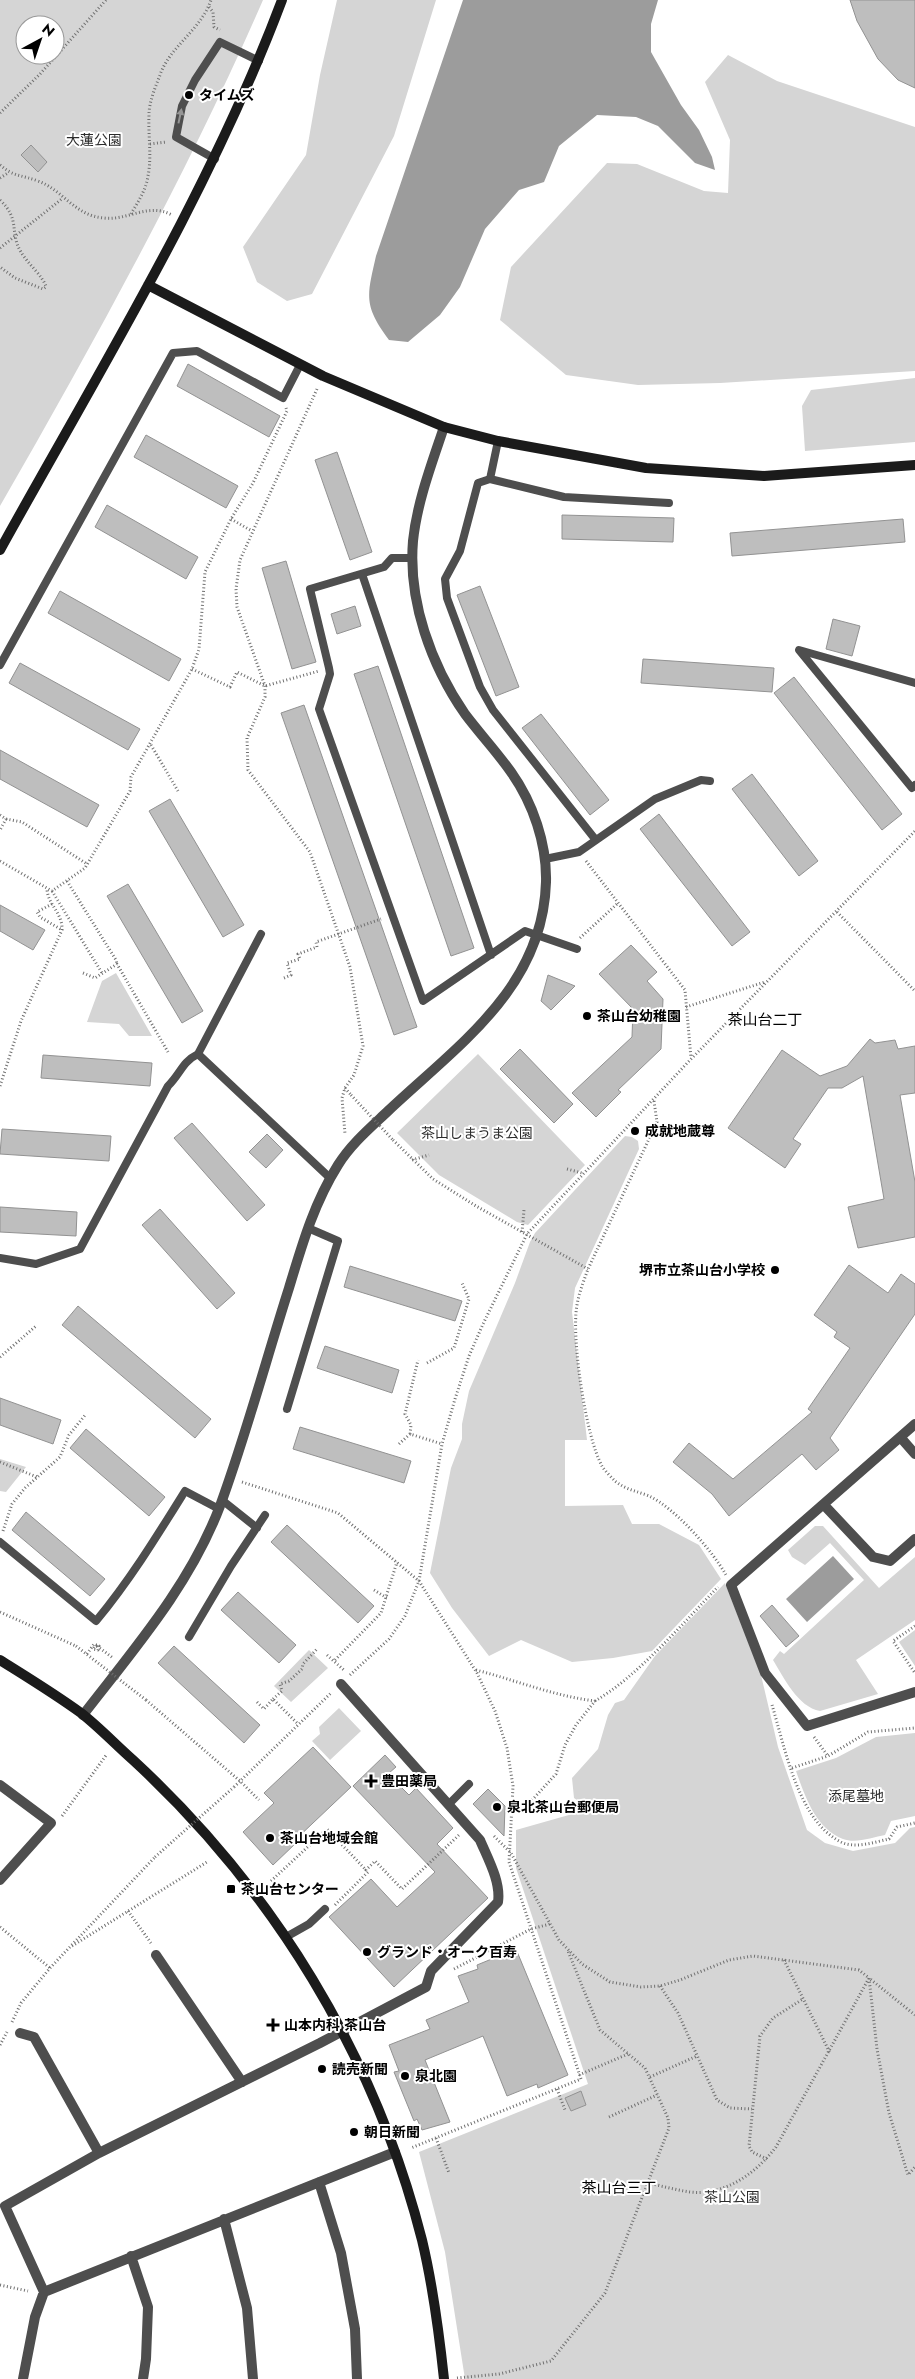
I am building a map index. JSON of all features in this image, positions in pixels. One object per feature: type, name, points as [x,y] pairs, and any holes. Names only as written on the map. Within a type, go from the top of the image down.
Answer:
[{"type":"street","points":[[0,550],[148,285],[215,159],[259,61],[282,0]]},
{"type":"street","points":[[148,285],[300,365],[444,427],[498,440],[646,468],[764,476],[915,465]]},
{"type":"street","points":[[83,1714],[171,1601],[199,1552],[229,1479],[308,1228],[320,1196],[330,1178],[355,1143],[494,1011],[518,980],[538,935],[545,909],[545,859],[544,849],[526,799],[513,774],[466,715],[446,685],[420,616],[413,577],[413,542],[418,510],[444,427]]},
{"type":"street","points":[[915,1424],[824,1505],[729,1581],[765,1673],[807,1726],[915,1692]]},
{"type":"street","points":[[901,1438],[915,1454]]},
{"type":"street","points":[[824,1505],[873,1557],[890,1561],[915,1539]]},
{"type":"street","points":[[0,1660],[83,1714],[162,1787],[219,1847],[269,1911],[286,1937],[343,2030],[395,2152],[424,2250],[435,2305],[444,2379]]},
{"type":"street","points":[[23,2379],[35,2317],[44,2292],[5,2206],[99,2153],[426,1987],[431,1971],[498,1902],[499,1893],[491,1864],[480,1840],[341,1684]]},
{"type":"street","points":[[0,1785],[51,1823],[0,1880]]},
{"type":"street","points":[[155,1951],[242,2082]]},
{"type":"street","points":[[20,2033],[34,2037],[99,2153]]},
{"type":"street","points":[[44,2292],[395,2152]]},
{"type":"street","points":[[319,2182],[341,2253],[355,2329],[357,2379]]},
{"type":"street","points":[[224,2219],[247,2308],[254,2379]]},
{"type":"street","points":[[131,2256],[148,2307],[146,2360],[143,2379]]},
{"type":"lane","points":[[215,159],[176,137],[182,106],[195,80],[220,42],[259,61]]},
{"type":"lane","points":[[0,665],[173,353],[197,351],[283,398],[300,365]]},
{"type":"lane","points":[[490,479],[498,440]]},
{"type":"lane","points":[[595,839],[493,710],[480,687],[448,598],[445,579],[460,551],[478,483],[490,479],[564,497],[669,503]]},
{"type":"lane","points":[[413,558],[392,558],[384,567],[310,589],[330,674],[319,709],[424,1001],[525,931],[574,948]]},
{"type":"lane","points":[[362,574],[491,956]]},
{"type":"lane","points":[[915,683],[799,650],[912,788],[915,785]]},
{"type":"lane","points":[[545,859],[579,852],[595,839],[655,799],[701,780],[710,781]]},
{"type":"lane","points":[[0,1258],[36,1264],[80,1249],[168,1086],[177,1077],[186,1060],[198,1054],[261,934]]},
{"type":"lane","points":[[198,1054],[330,1178]]},
{"type":"lane","points":[[287,1409],[338,1241],[308,1228]]},
{"type":"lane","points":[[0,1540],[96,1621],[121,1591],[185,1491],[220,1504],[257,1528]]},
{"type":"lane","points":[[188,1638],[231,1566],[266,1515]]},
{"type":"lane","points":[[449,1804],[469,1784]]},
{"type":"lane","points":[[286,1937],[309,1924],[325,1909]]},
{"type":"path","points":[[0,113],[40,74],[106,0]]},
{"type":"path","points":[[131,214],[143,194],[148,177],[149,115],[161,72],[172,54],[203,18],[211,0]]},
{"type":"path","points":[[209,7],[213,12],[214,27]]},
{"type":"path","points":[[0,165],[8,173],[39,181],[90,216],[107,219],[145,210],[154,210],[169,213],[182,220]]},
{"type":"path","points":[[0,178],[8,173]]},
{"type":"path","points":[[0,248],[63,198]]},
{"type":"path","points":[[0,200],[10,209],[20,250],[46,286],[43,290],[15,278],[0,267]]},
{"type":"path","points":[[317,389],[240,560],[236,589],[237,607],[265,686],[265,697],[247,738],[248,770],[310,852],[350,967],[363,1046],[354,1075],[345,1088],[342,1098],[345,1140]]},
{"type":"path","points":[[52,891],[85,868],[130,791],[132,777],[192,669],[199,649],[205,572],[231,520],[253,483],[287,412],[283,398]]},
{"type":"path","points":[[231,520],[253,531]]},
{"type":"path","points":[[192,669],[230,687],[237,672],[265,686],[329,668]]},
{"type":"path","points":[[151,744],[178,791]]},
{"type":"path","points":[[0,815],[6,819],[22,822],[87,864]]},
{"type":"path","points":[[0,830],[6,819]]},
{"type":"path","points":[[419,1581],[442,1444],[469,1356],[527,1234],[583,1173],[654,1101],[691,1059],[915,831]]},
{"type":"path","points":[[579,852],[685,990],[691,1059]]},
{"type":"path","points":[[0,861],[52,891],[102,974]]},
{"type":"path","points":[[67,880],[116,960],[168,1052]]},
{"type":"path","points":[[0,1086],[21,1021],[62,930],[62,921],[47,898],[48,888]]},
{"type":"path","points":[[574,948],[618,903]]},
{"type":"path","points":[[52,904],[37,912],[40,917],[62,930]]},
{"type":"path","points":[[836,912],[915,991]]},
{"type":"path","points":[[284,978],[291,975],[287,963],[300,959],[298,954],[318,947],[316,942],[393,915]]},
{"type":"path","points":[[83,973],[95,978],[117,964]]},
{"type":"path","points":[[686,1006],[766,982]]},
{"type":"path","points":[[345,1088],[392,1140],[433,1179],[588,1269]]},
{"type":"path","points":[[512,1814],[534,1798],[556,1774],[565,1745],[576,1725],[594,1701],[609,1693],[729,1581],[705,1545],[680,1518],[650,1497],[630,1491],[603,1468],[594,1446],[582,1392],[576,1312],[588,1269],[657,1122],[654,1101]]},
{"type":"path","points":[[412,1160],[428,1155]]},
{"type":"path","points":[[567,1169],[583,1173]]},
{"type":"path","points":[[522,1232],[524,1210]]},
{"type":"path","points":[[427,1363],[454,1348],[469,1299],[462,1283]]},
{"type":"path","points":[[0,1357],[36,1326]]},
{"type":"path","points":[[399,1444],[410,1434],[411,1425],[405,1414],[418,1360]]},
{"type":"path","points":[[0,1540],[12,1504],[25,1488],[60,1458],[69,1435],[86,1414]]},
{"type":"path","points":[[410,1434],[442,1444]]},
{"type":"path","points":[[0,1462],[37,1477]]},
{"type":"path","points":[[229,1479],[338,1513],[419,1581],[475,1670],[495,1711],[507,1748],[513,1786],[511,1853],[509,1862],[581,2079],[411,2148]]},
{"type":"path","points":[[335,1660],[380,1613],[397,1562]]},
{"type":"path","points":[[374,1590],[386,1598]]},
{"type":"path","points":[[0,1612],[76,1646],[146,1700],[240,1781],[259,1800]]},
{"type":"path","points":[[915,1626],[893,1641],[915,1673]]},
{"type":"path","points":[[86,1654],[94,1644],[98,1646],[98,1650],[93,1649],[97,1646],[113,1659]]},
{"type":"path","points":[[257,1702],[264,1709],[282,1691],[280,1684],[289,1681],[302,1669],[303,1664],[318,1648]]},
{"type":"path","points":[[327,1655],[335,1660],[350,1676]]},
{"type":"path","points":[[475,1670],[526,1684],[566,1698],[594,1701]]},
{"type":"path","points":[[273,1699],[298,1724]]},
{"type":"path","points":[[770,1700],[805,1805],[820,1827],[842,1843],[859,1845],[890,1838],[898,1827],[915,1823]]},
{"type":"path","points":[[807,1726],[828,1756]]},
{"type":"path","points":[[792,1768],[828,1756],[868,1732],[915,1728]]},
{"type":"path","points":[[51,1823],[60,1819],[107,1754]]},
{"type":"path","points":[[0,2045],[21,2004],[67,1949],[155,1857],[234,1787]]},
{"type":"path","points":[[337,1904],[368,1872],[366,1870],[375,1860],[402,1889],[468,1826]]},
{"type":"path","points":[[271,1881],[327,1828],[366,1870]]},
{"type":"path","points":[[511,1853],[559,1940],[582,1964],[610,1982],[640,1987],[660,1986],[729,1960],[753,1956],[783,1959],[859,1970],[915,2015]]},
{"type":"path","points":[[67,1949],[207,1862]]},
{"type":"path","points":[[128,1911],[155,1951]]},
{"type":"path","points":[[446,1973],[531,1929],[550,1924]]},
{"type":"path","points":[[0,1927],[50,1968]]},
{"type":"path","points":[[444,2379],[499,2374],[551,2361],[605,2294],[670,2128],[668,2118],[645,2068],[600,2030],[567,1949]]},
{"type":"path","points":[[783,1959],[830,2053]]},
{"type":"path","points":[[648,2183],[691,2192],[708,2191],[740,2181],[767,2159],[776,2147],[830,2053],[869,1978]]},
{"type":"path","points":[[869,1978],[877,2049],[889,2113],[908,2175],[915,2168]]},
{"type":"path","points":[[660,1986],[678,2013],[717,2100],[730,2108],[752,2108]]},
{"type":"path","points":[[767,2159],[752,2152],[749,2146],[760,2036],[773,2018],[803,1999]]},
{"type":"path","points":[[579,2075],[628,2054]]},
{"type":"path","points":[[650,2078],[696,2056]]},
{"type":"path","points":[[557,2089],[565,2110]]},
{"type":"path","points":[[610,2117],[657,2095]]},
{"type":"path","points":[[436,2138],[450,2173]]},
{"type":"path","points":[[0,2285],[31,2292],[44,2292]]},
{"type":"green space","name":"大蓮公園","points":[[0,0],[263,0],[234,65],[171,193],[70,382],[0,506]]},
{"type":"green space","points":[[337,0],[436,0],[394,136],[312,294],[287,301],[257,282],[243,247],[306,155],[320,75]]},
{"type":"green space","points":[[728,55],[777,81],[915,127],[915,371],[720,383],[638,385],[566,375],[500,320],[511,267],[607,163],[637,164],[704,191],[728,193],[730,140],[705,82]]},
{"type":"green space","points":[[915,378],[915,442],[805,451],[802,406],[811,390]]},
{"type":"green space","points":[[116,973],[152,1036],[129,1036],[119,1024],[87,1022],[102,981]]},
{"type":"green space","name":"茶山しまうま公園","points":[[478,1054],[585,1165],[528,1225],[517,1222],[439,1175],[397,1133]]},
{"type":"green space","points":[[625,1136],[632,1137],[638,1141],[639,1149],[575,1288],[572,1312],[587,1440],[565,1440],[565,1506],[623,1505],[632,1524],[659,1524],[699,1545],[721,1579],[652,1651],[613,1658],[572,1662],[521,1640],[489,1656],[452,1608],[430,1573],[451,1468],[462,1439],[462,1424],[469,1391],[535,1233]]},
{"type":"green space","points":[[0,1459],[26,1467],[6,1492],[0,1491]]},
{"type":"green space","points":[[815,1526],[823,1526],[879,1588],[915,1557],[915,1620],[856,1660],[878,1694],[820,1711],[805,1704],[798,1698],[773,1660],[780,1651],[784,1654],[864,1580],[830,1543],[805,1565],[792,1557],[788,1550]]},
{"type":"green space","name":"茶山公園","points":[[725,1583],[761,1675],[778,1747],[807,1830],[825,1843],[853,1851],[895,1843],[910,1828],[915,1827],[915,2379],[465,2379],[445,2252],[419,2152],[588,2084],[516,1868],[516,1830],[590,1809],[574,1798],[572,1778],[598,1749],[608,1715],[615,1703],[624,1700],[655,1656]]},
{"type":"green space","points":[[915,1630],[915,1666],[899,1642]]},
{"type":"green space","points":[[309,1650],[328,1668],[291,1702],[274,1686]]},
{"type":"green space","points":[[339,1708],[361,1731],[330,1760],[312,1741],[320,1734],[319,1727]]},
{"type":"green space","name":"添尾墓地","points":[[915,1733],[915,1816],[891,1821],[885,1835],[859,1840],[843,1839],[825,1827],[807,1801],[796,1771],[836,1758],[876,1737]]},
{"type":"shaded area","points":[[463,0],[658,0],[651,24],[651,52],[681,105],[699,130],[712,157],[715,170],[695,163],[658,126],[636,117],[597,115],[559,146],[544,182],[519,190],[485,229],[460,287],[440,315],[408,342],[389,340],[375,318],[369,300],[376,256]]},
{"type":"shaded area","points":[[833,1556],[854,1579],[807,1622],[786,1599]]},
{"type":"building","points":[[850,0],[915,0],[915,88],[898,80],[878,59],[857,21]]},
{"type":"building","points":[[31,145],[47,162],[38,172],[21,155]]},
{"type":"building","points":[[188,364],[280,416],[269,437],[177,386]]},
{"type":"building","points":[[146,435],[238,486],[226,508],[134,457]]},
{"type":"building","points":[[337,452],[372,552],[350,560],[315,460]]},
{"type":"building","points":[[107,505],[198,557],[186,579],[95,527]]},
{"type":"building","points":[[562,515],[674,518],[673,542],[562,539]]},
{"type":"building","points":[[903,519],[905,542],[732,556],[730,533]]},
{"type":"building","points":[[286,561],[316,662],[292,669],[262,568]]},
{"type":"building","points":[[480,586],[519,687],[496,696],[457,595]]},
{"type":"building","points":[[60,591],[181,659],[169,681],[48,613]]},
{"type":"building","points":[[355,606],[361,626],[337,634],[331,614]]},
{"type":"building","points":[[833,619],[860,626],[852,656],[826,649]]},
{"type":"building","points":[[643,659],[774,668],[772,692],[641,683]]},
{"type":"building","points":[[20,663],[140,729],[128,750],[9,683]]},
{"type":"building","points":[[378,666],[474,948],[451,956],[354,674]]},
{"type":"building","points":[[794,677],[902,814],[882,830],[774,693]]},
{"type":"building","points":[[304,705],[417,1027],[394,1035],[281,713]]},
{"type":"building","points":[[541,714],[609,800],[590,815],[522,728]]},
{"type":"building","points":[[0,750],[99,805],[87,827],[0,779]]},
{"type":"building","points":[[752,774],[818,861],[799,876],[732,789]]},
{"type":"building","points":[[170,799],[244,925],[223,937],[149,811]]},
{"type":"building","points":[[659,814],[750,932],[732,946],[640,829]]},
{"type":"building","points":[[128,884],[203,1011],[182,1023],[107,896]]},
{"type":"building","points":[[0,905],[45,930],[33,950],[0,931]]},
{"type":"building","points":[[631,945],[657,972],[647,981],[663,999],[661,1049],[618,1090],[621,1092],[596,1117],[572,1093],[632,1037],[633,1009],[599,974]]},
{"type":"building","points":[[548,975],[575,986],[551,1010],[541,1001]]},
{"type":"building","points":[[870,1039],[875,1043],[895,1040],[898,1049],[915,1046],[915,1093],[900,1095],[915,1182],[915,1237],[858,1248],[848,1207],[884,1199],[863,1076],[842,1088],[828,1088],[793,1139],[801,1144],[785,1168],[728,1128],[782,1050],[820,1076],[847,1066]]},
{"type":"building","points":[[520,1049],[573,1104],[554,1123],[500,1069]]},
{"type":"building","points":[[43,1055],[152,1063],[150,1086],[41,1078]]},
{"type":"building","points":[[192,1123],[265,1205],[247,1221],[174,1138]]},
{"type":"building","points":[[2,1129],[111,1136],[109,1161],[0,1154]]},
{"type":"building","points":[[267,1134],[283,1150],[266,1168],[249,1152]]},
{"type":"building","points":[[0,1207],[77,1212],[76,1236],[0,1232]]},
{"type":"building","points":[[160,1209],[235,1293],[217,1309],[142,1225]]},
{"type":"building","points":[[849,1265],[888,1293],[901,1274],[915,1284],[915,1314],[830,1438],[839,1450],[816,1470],[802,1454],[729,1516],[712,1494],[673,1462],[689,1443],[733,1479],[812,1412],[808,1409],[850,1348],[834,1337],[837,1332],[814,1315]]},
{"type":"building","points":[[350,1266],[462,1301],[455,1321],[344,1287]]},
{"type":"building","points":[[78,1306],[211,1419],[195,1438],[62,1325]]},
{"type":"building","points":[[325,1346],[399,1370],[392,1393],[317,1368]]},
{"type":"building","points":[[0,1398],[61,1420],[53,1444],[0,1425]]},
{"type":"building","points":[[300,1427],[411,1461],[404,1483],[293,1449]]},
{"type":"building","points":[[86,1429],[165,1497],[149,1516],[70,1448]]},
{"type":"building","points":[[26,1512],[105,1579],[90,1596],[12,1530]]},
{"type":"building","points":[[287,1525],[374,1606],[358,1623],[271,1542]]},
{"type":"building","points":[[238,1592],[296,1645],[279,1663],[221,1610]]},
{"type":"building","points":[[772,1605],[799,1636],[786,1647],[760,1616]]},
{"type":"building","points":[[174,1646],[260,1725],[244,1743],[158,1663]]},
{"type":"building","points":[[313,1747],[351,1787],[294,1841],[296,1843],[273,1865],[243,1832],[274,1803],[264,1793]]},
{"type":"building","points":[[385,1755],[396,1767],[389,1773],[399,1785],[409,1795],[416,1788],[453,1828],[437,1844],[488,1898],[394,1987],[329,1917],[371,1879],[397,1907],[435,1872],[353,1786]]},
{"type":"building","points":[[488,1789],[505,1806],[504,1836],[473,1804]]},
{"type":"building","points":[[516,1949],[568,2075],[538,2088],[537,2084],[507,2096],[483,2036],[425,2060],[450,2122],[422,2130],[417,2119],[414,2121],[394,2072],[399,2071],[389,2045],[430,2029],[426,2020],[469,2002],[458,1976],[478,1969],[477,1965]]},
{"type":"building","points":[[581,2091],[586,2105],[571,2111],[565,2098]]},
{"type":"place","name":"タイムズ","points":[[189,95]]},
{"type":"place","name":"茶山台幼稚園","points":[[587,1016]]},
{"type":"place","name":"成就地蔵尊","points":[[635,1131]]},
{"type":"place","name":"堺市立茶山台小学校","points":[[775,1270]]},
{"type":"place","name":"豊田薬局","points":[[371,1781]]},
{"type":"place","name":"泉北茶山台郵便局","points":[[497,1807]]},
{"type":"place","name":"茶山台地域会館","points":[[270,1838]]},
{"type":"place","name":"茶山台センター","points":[[231,1889]]},
{"type":"place","name":"グランド・オーク百寿","points":[[367,1952]]},
{"type":"place","name":"山本内科 茶山台","points":[[273,2025]]},
{"type":"place","name":"読売新聞","points":[[322,2069]]},
{"type":"place","name":"泉北園","points":[[405,2076]]},
{"type":"place","name":"朝日新聞","points":[[354,2132]]},
{"type":"district","name":"茶山台二丁","points":[[765,1020]]},
{"type":"district","name":"茶山台三丁","points":[[619,2188]]}]
